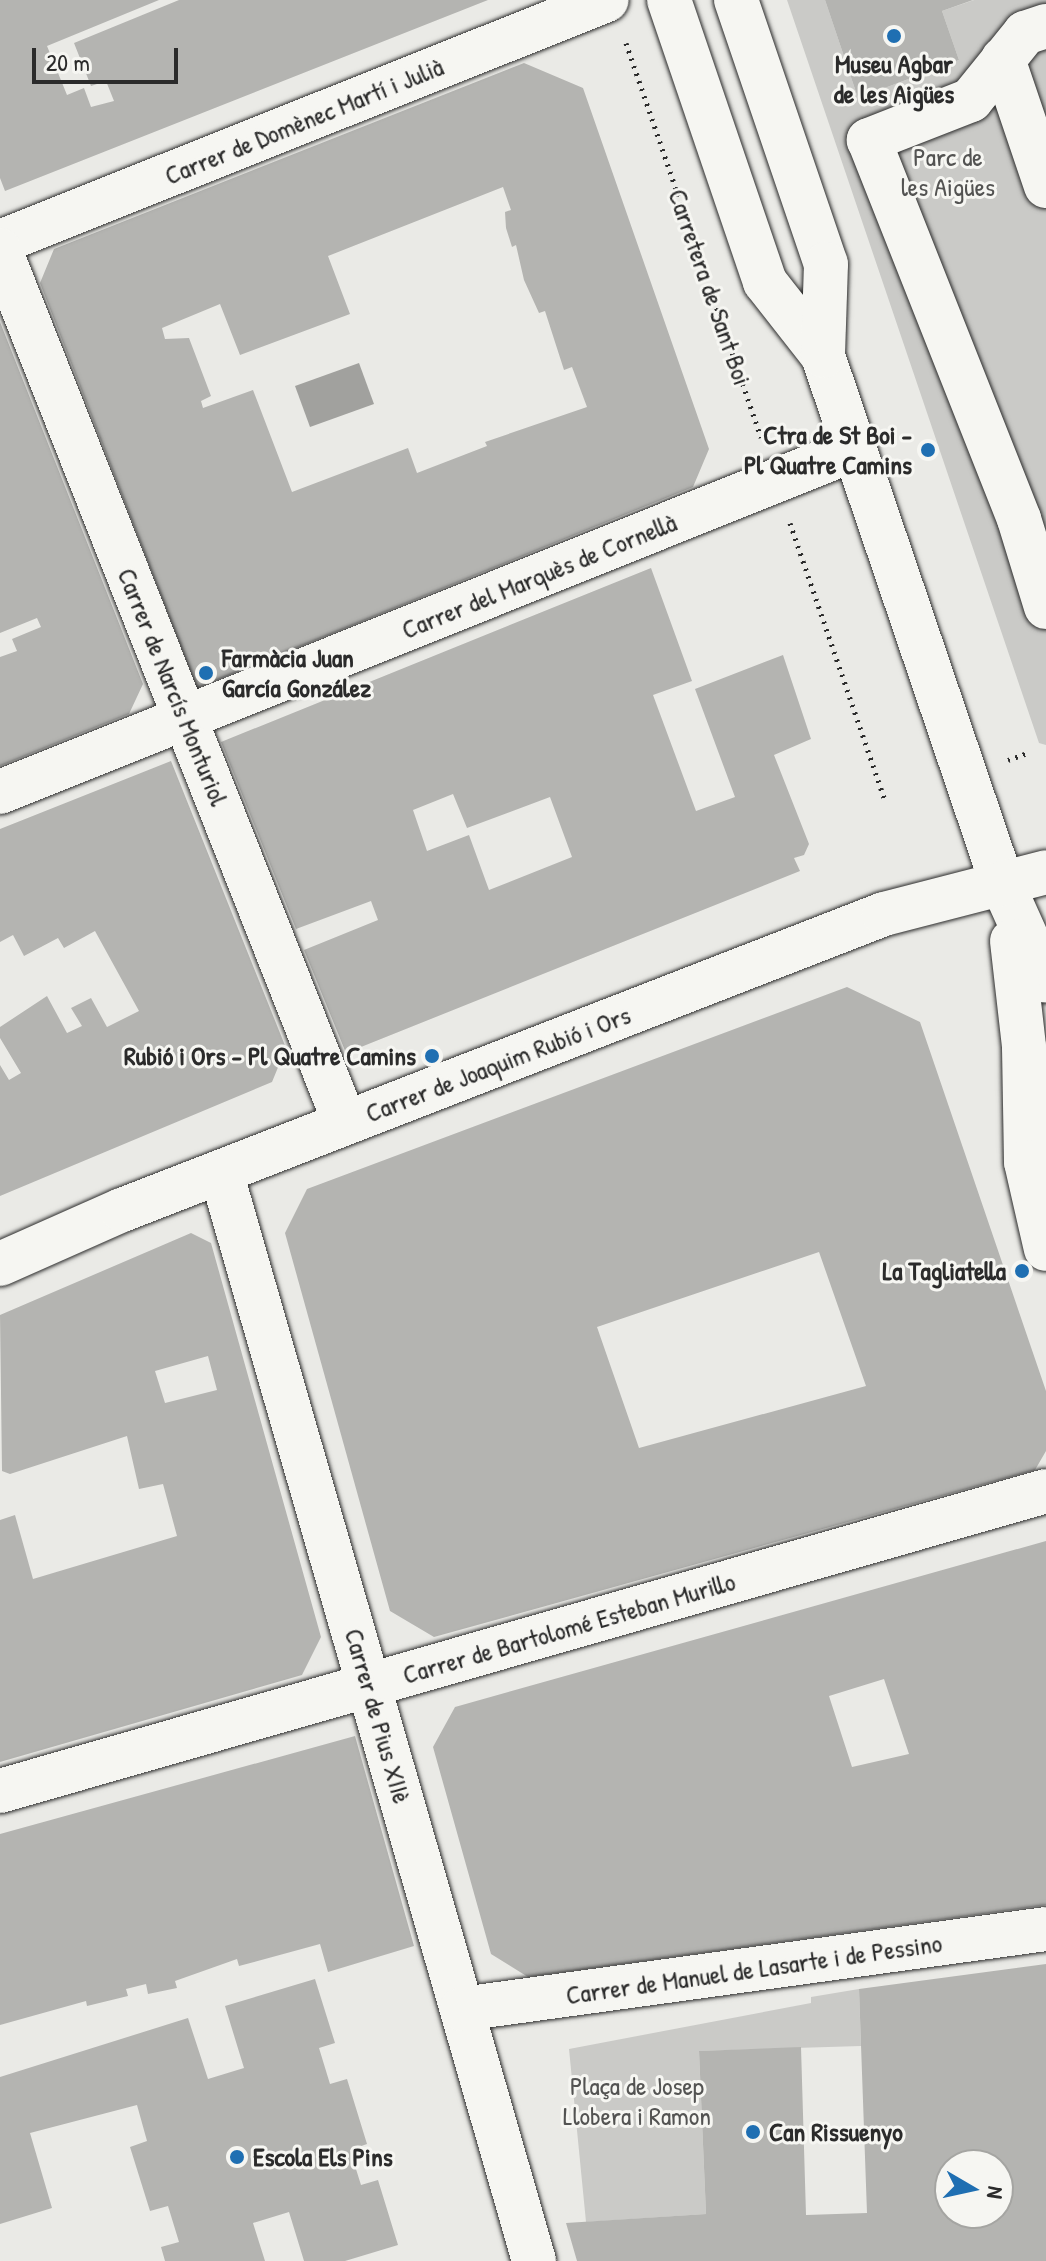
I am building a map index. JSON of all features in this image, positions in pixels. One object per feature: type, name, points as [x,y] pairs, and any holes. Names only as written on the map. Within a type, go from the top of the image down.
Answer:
[{"type":"street","name":"Carretera de Sant Boi","points":[[669,0],[765,282],[823,356],[1002,883]]},
{"type":"street","name":"Carretera de Sant Boi","points":[[736,0],[826,264],[823,356]]},
{"type":"street","name":"Carrer de Domènec Martí i Julià","points":[[0,242],[615,15]]},
{"type":"street","points":[[1046,26],[1025,33],[971,100],[869,140],[1019,519],[1046,607]]},
{"type":"street","points":[[1003,59],[1046,186]]},
{"type":"street","name":"Carrer de Narcís Monturiol","points":[[0,250],[345,1123]]},
{"type":"street","name":"Carrer del Marquès de Cornellà","points":[[0,792],[855,449]]},
{"type":"street","name":"Carrer de Joaquim Rubió i Ors","points":[[0,1264],[221,1172],[884,914],[1046,872]]},
{"type":"street","points":[[1002,883],[1046,937]]},
{"type":"street","points":[[1002,883],[1046,981]]},
{"type":"street","points":[[1002,883],[1019,979],[1026,1162],[1046,1249]]},
{"type":"street","name":"Carrer de Pius XIIè","points":[[221,1172],[534,2261]]},
{"type":"street","name":"Carrer de Bartolomé Esteban Murillo","points":[[0,1791],[1046,1491]]},
{"type":"street","name":"Carrer de Manuel de Lasarte i de Pessino","points":[[462,2009],[1046,1929]]},
{"type":"path","name":"Carretera de Sant Boi","points":[[615,15],[885,801]]},
{"type":"green space","name":"Parc de les Aigües","points":[[787,0],[825,0],[858,98],[959,60],[942,11],[974,0],[1046,0],[1046,745],[1039,743]]},
{"type":"green space","name":"Plaça de Josep Llobera i Ramon","points":[[859,1989],[861,2046],[699,2051],[706,2214],[586,2222],[569,2049],[811,2003],[811,1997]]},
{"type":"shaded area","points":[[359,363],[374,404],[310,427],[295,386]]},
{"type":"building","points":[[0,0],[159,0],[47,46],[67,95],[84,88],[91,107],[114,101],[106,81],[91,86],[74,43],[179,0],[488,0],[5,191],[0,178]]},
{"type":"building","name":"Museu Agbar de les Aigües","points":[[825,0],[973,0],[942,11],[959,60],[858,98]]},
{"type":"building","points":[[524,63],[583,88],[709,449],[693,487],[197,688],[40,283],[54,249]],"holes":[[[503,187],[511,210],[505,212],[506,228],[512,247],[516,245],[524,280],[539,313],[545,311],[564,370],[572,367],[587,407],[485,442],[487,446],[417,473],[408,448],[292,492],[253,390],[203,408],[201,401],[211,396],[189,338],[165,339],[162,328],[220,304],[240,355],[350,314],[328,256]]]},
{"type":"building","points":[[0,322],[143,684],[129,714],[0,766],[0,657],[17,651],[12,639],[41,627],[37,618],[0,633]]},
{"type":"building","points":[[651,568],[692,681],[653,695],[696,811],[735,797],[695,689],[783,655],[811,739],[774,755],[809,844],[804,855],[794,858],[800,871],[346,1053],[304,950],[378,920],[371,901],[296,929],[221,742]],"holes":[[[453,794],[467,828],[550,797],[572,857],[489,890],[469,835],[427,851],[413,810]]]},
{"type":"building","points":[[171,761],[286,1048],[272,1082],[0,1196],[0,1065],[9,1080],[21,1073],[0,1038],[0,1027],[47,996],[67,1033],[82,1026],[71,1008],[91,998],[107,1027],[139,1011],[95,931],[64,948],[58,938],[24,956],[13,935],[0,942],[0,829]]},
{"type":"building","points":[[847,987],[920,1022],[1046,1391],[1046,1451],[1035,1470],[434,1637],[390,1611],[285,1233],[307,1189]],"holes":[[[819,1252],[866,1386],[639,1448],[597,1327]]]},
{"type":"building","points":[[191,1233],[211,1243],[321,1637],[302,1675],[0,1762],[0,1520],[15,1515],[33,1579],[177,1536],[163,1484],[139,1489],[127,1436],[10,1474],[2,1471],[0,1315]],"holes":[[[208,1356],[217,1390],[165,1403],[155,1371]]]},
{"type":"building","points":[[1046,1541],[1046,1905],[528,1977],[491,1954],[433,1747],[455,1707]],"holes":[[[884,1679],[909,1754],[852,1767],[829,1696]]]},
{"type":"building","points":[[355,1736],[414,1946],[328,1972],[320,1944],[239,1966],[237,1959],[175,1981],[177,1988],[148,1994],[146,1984],[126,1989],[128,1996],[87,2006],[86,2001],[0,2025],[0,1834]]},
{"type":"building","points":[[1046,1964],[1046,2261],[577,2261],[566,2223],[706,2214],[699,2051],[801,2047],[806,2215],[867,2213],[859,1989]]},
{"type":"building","points":[[315,1979],[335,2043],[319,2048],[330,2084],[347,2079],[367,2144],[350,2150],[361,2185],[378,2180],[398,2245],[345,2261],[304,2261],[289,2212],[253,2223],[265,2261],[165,2261],[161,2247],[179,2242],[168,2206],[150,2211],[130,2147],[147,2141],[137,2105],[30,2133],[52,2208],[0,2224],[0,2077],[188,2018],[208,2079],[244,2068],[225,2006]]},
{"type":"place","name":"Museu Agbar de les Aigües","points":[[894,36]]},
{"type":"place","name":"Ctra de St Boi - Pl Quatre Camins","points":[[928,450]]},
{"type":"place","name":"Farmàcia Juan García González","points":[[206,673]]},
{"type":"place","name":"Rubió i Ors - Pl Quatre Camins","points":[[432,1056]]},
{"type":"place","name":"La Tagliatella","points":[[1022,1271]]},
{"type":"place","name":"Can Rissuenyo","points":[[753,2132]]},
{"type":"place","name":"Escola Els Pins","points":[[237,2157]]}]
